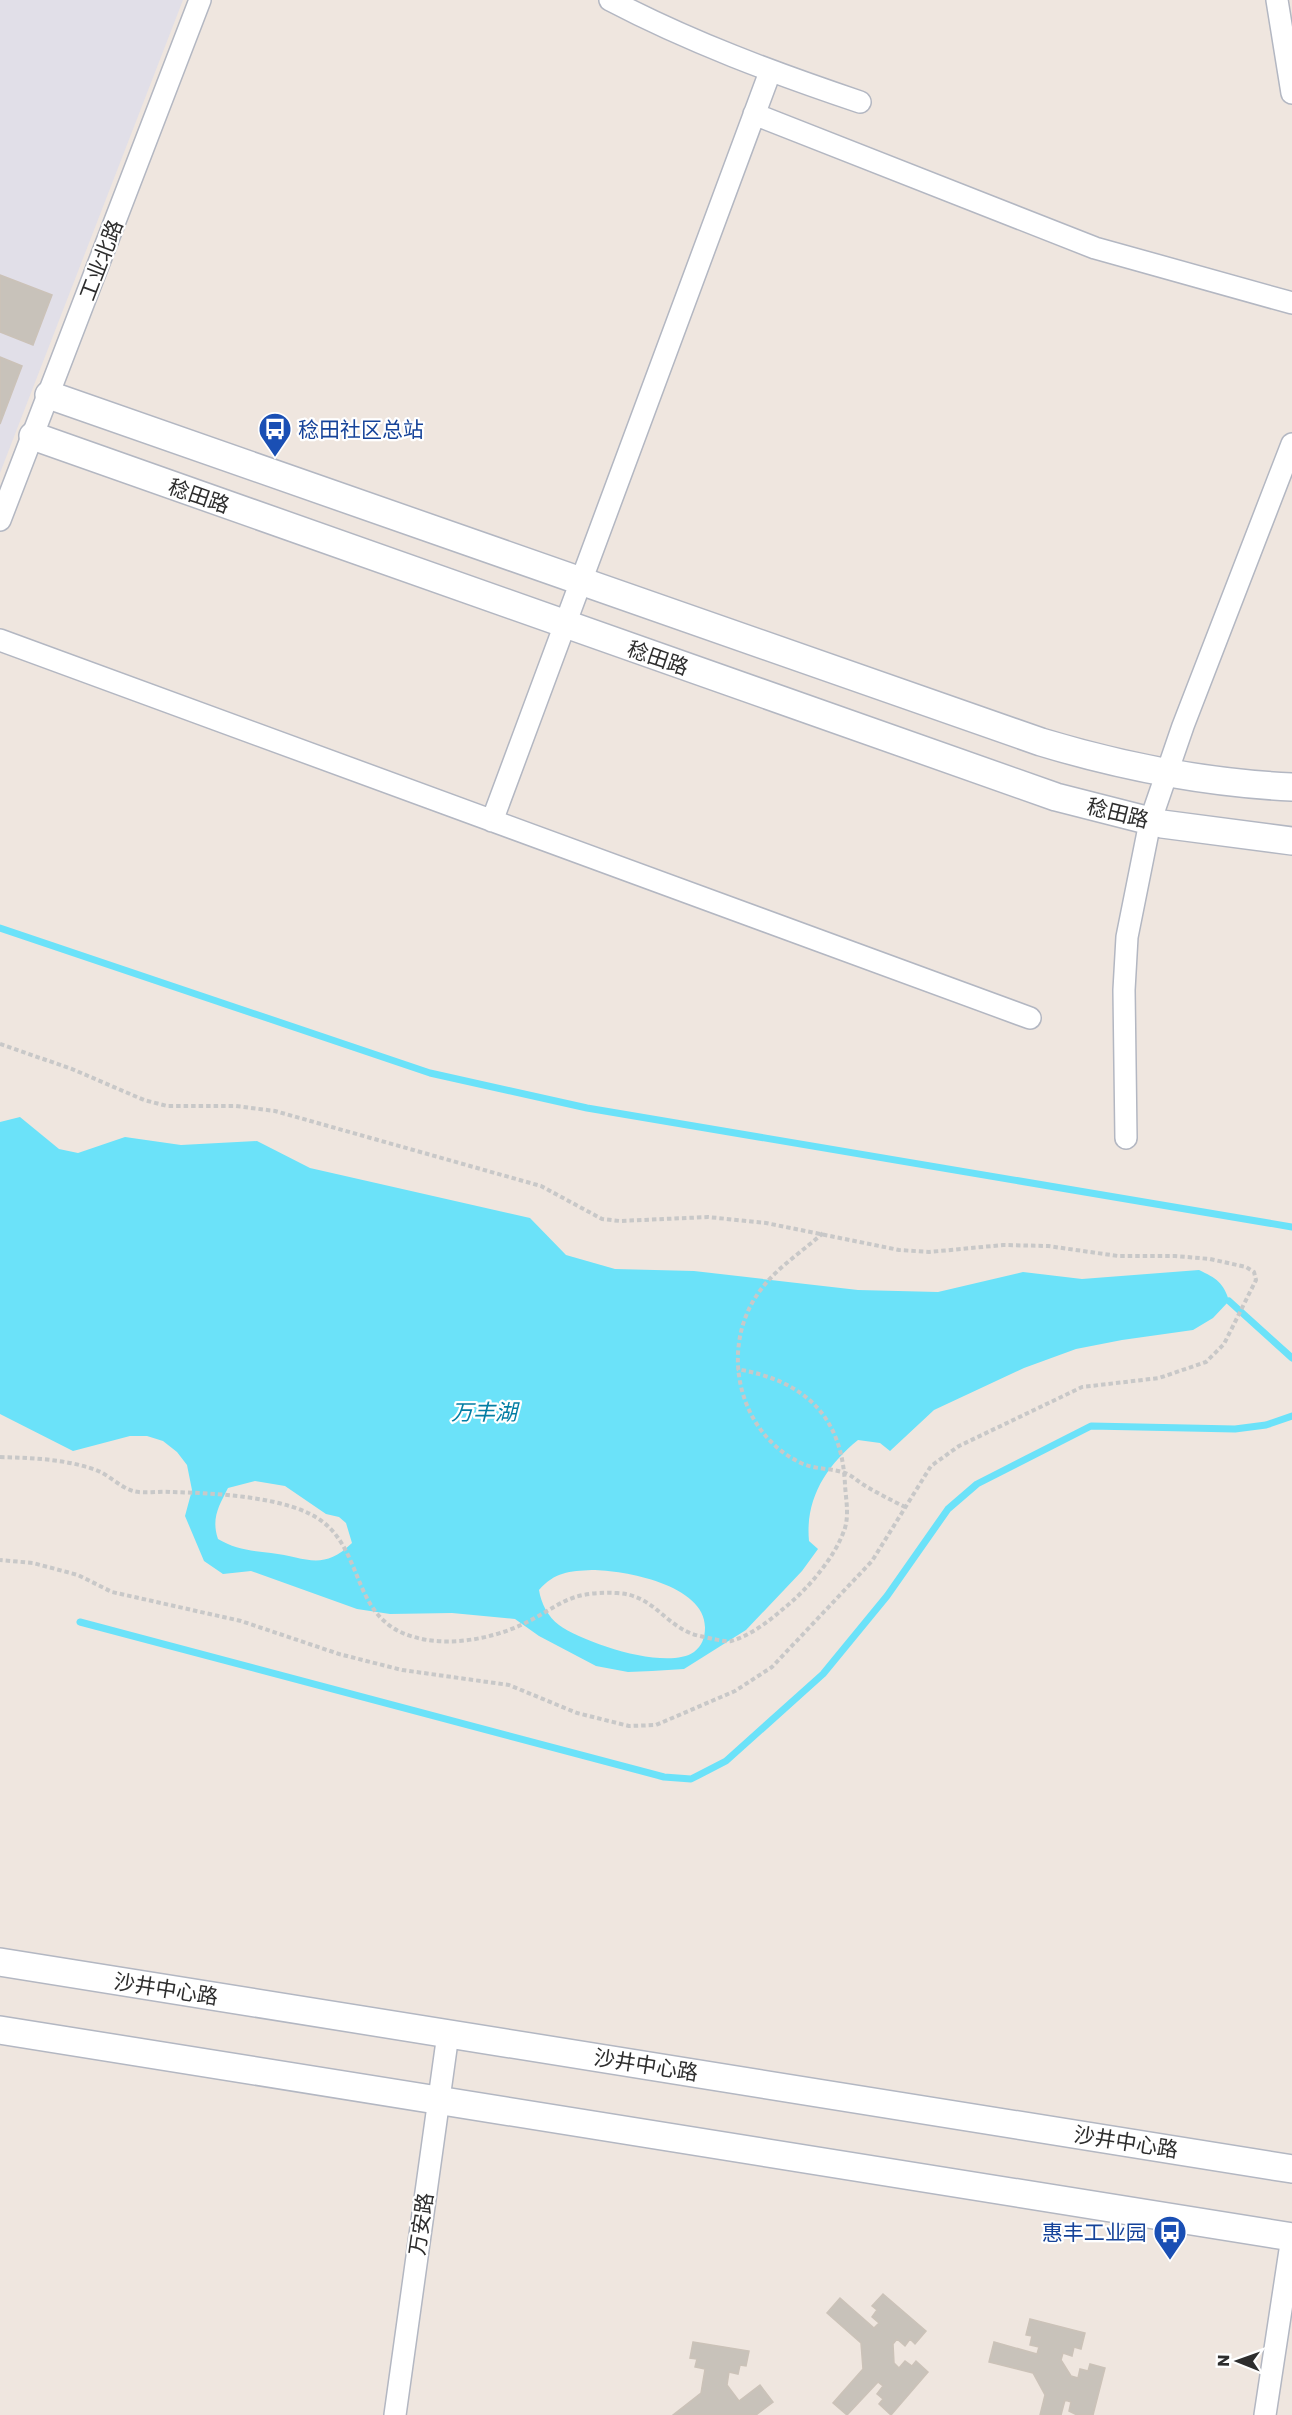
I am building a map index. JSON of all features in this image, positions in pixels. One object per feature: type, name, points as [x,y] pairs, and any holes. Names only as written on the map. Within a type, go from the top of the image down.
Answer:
[{"type":"street","name":"工业北路","points":[[0,520],[200,0]]},
{"type":"street","points":[[610,0],[649,20],[770,72],[860,102]]},
{"type":"street","points":[[1277,0],[1292,93]]},
{"type":"street","points":[[492,821],[770,72]]},
{"type":"street","points":[[754,114],[1095,248],[1292,303]]},
{"type":"street","points":[[49,395],[1024,736],[1079,753],[1166,773],[1212,780],[1292,787]]},
{"type":"street","name":"稔田路","points":[[33,436],[1000,779],[1075,803],[1150,822],[1193,830],[1292,841]]},
{"type":"street","points":[[1126,1138],[1124,990],[1127,937],[1150,822],[1166,773],[1292,444]]},
{"type":"street","points":[[0,640],[1029,1018]]},
{"type":"street","name":"沙井中心路","points":[[0,1962],[1292,2169]]},
{"type":"street","points":[[0,2030],[1292,2236],[1265,2415]]},
{"type":"street","name":"万安路","points":[[395,2415],[448,2034]]},
{"type":"path","points":[[0,1044],[72,1069],[144,1100],[167,1106],[236,1106],[275,1111],[541,1186],[602,1219],[620,1221],[708,1217],[766,1223],[899,1250],[929,1252],[1003,1245],[1048,1246],[1118,1256],[1175,1256],[1210,1259],[1246,1267],[1254,1272],[1256,1280],[1224,1344],[1206,1362],[1159,1378],[1082,1387],[959,1446],[931,1466],[872,1561],[771,1667],[735,1691],[656,1725],[629,1726],[577,1713],[509,1685],[402,1670],[282,1637],[242,1621],[112,1592],[78,1575],[33,1563],[0,1560]]},
{"type":"path","points":[[823,1233],[762,1288],[747,1311],[739,1339],[737,1369],[743,1398],[757,1424],[776,1447],[801,1463],[829,1472],[845,1473],[905,1507]]},
{"type":"path","points":[[0,1457],[40,1458],[66,1462],[97,1471],[134,1491],[248,1497],[308,1513],[325,1523],[341,1543],[362,1591],[392,1630],[417,1638],[443,1641],[502,1633],[523,1625],[557,1603],[584,1593],[620,1593],[642,1599],[691,1634],[730,1641],[766,1624],[790,1604],[827,1561],[843,1532],[848,1517],[844,1458],[829,1422],[803,1393],[770,1375],[737,1369]]},
{"type":"shaded area","points":[[0,0],[183,0],[0,473]]},
{"type":"water","name":"万丰湖","points":[[20,1117],[59,1149],[78,1153],[125,1137],[181,1145],[257,1141],[310,1168],[530,1218],[566,1255],[615,1269],[694,1271],[858,1290],[938,1292],[1023,1272],[1082,1279],[1199,1270],[1218,1282],[1225,1290],[1229,1301],[1213,1318],[1193,1330],[1076,1349],[1024,1368],[934,1410],[890,1451],[880,1443],[858,1440],[827,1472],[814,1497],[810,1511],[809,1541],[818,1549],[802,1571],[746,1630],[684,1669],[628,1672],[596,1666],[539,1636],[515,1619],[452,1613],[390,1614],[357,1609],[251,1571],[223,1574],[204,1561],[185,1516],[192,1490],[187,1465],[177,1452],[163,1441],[147,1436],[130,1436],[73,1451],[0,1414],[0,1122]],"holes":[[[255,1481],[285,1486],[326,1514],[339,1517],[346,1523],[352,1543],[332,1557],[313,1560],[243,1549],[218,1539],[216,1518],[228,1488]],[[592,1570],[642,1577],[678,1591],[692,1601],[702,1613],[705,1628],[704,1638],[699,1647],[694,1652],[681,1657],[646,1657],[606,1646],[559,1625],[546,1609],[539,1590],[557,1576]]]},
{"type":"building","points":[[0,275],[52,295],[33,345],[0,332]]},
{"type":"building","points":[[0,357],[22,366],[0,424]]},
{"type":"building","points":[[883,2294],[926,2331],[915,2344],[910,2339],[905,2346],[897,2339],[893,2344],[894,2363],[899,2368],[905,2361],[912,2366],[916,2361],[928,2372],[891,2415],[879,2404],[883,2399],[877,2394],[883,2386],[878,2382],[847,2415],[833,2403],[863,2369],[861,2343],[827,2313],[840,2298],[874,2328],[879,2323],[872,2317],[877,2310],[872,2306]]},
{"type":"building","points":[[1030,2319],[1085,2333],[1081,2349],[1074,2347],[1072,2356],[1063,2353],[1061,2360],[1071,2376],[1078,2378],[1080,2369],[1088,2371],[1090,2364],[1105,2368],[1093,2415],[1077,2415],[1069,2411],[1071,2402],[1065,2400],[1061,2415],[1040,2415],[1045,2395],[1033,2373],[989,2362],[994,2342],[1037,2354],[1039,2347],[1030,2345],[1032,2336],[1026,2335]]},
{"type":"building","points":[[693,2342],[749,2351],[746,2366],[740,2365],[738,2374],[729,2372],[727,2385],[739,2401],[760,2385],[773,2402],[756,2415],[673,2415],[701,2393],[705,2369],[695,2367],[697,2359],[690,2358]]},
{"type":"waterway","points":[[0,928],[430,1073],[587,1108],[1292,1227]]},
{"type":"waterway","points":[[1229,1301],[1292,1358]]},
{"type":"waterway","points":[[80,1622],[664,1777],[691,1779],[726,1761],[823,1674],[887,1596],[948,1509],[977,1484],[1091,1426],[1235,1429],[1266,1425],[1292,1416]]},
{"type":"place","name":"稔田社区总站","points":[[275,458]]},
{"type":"place","name":"惠丰工业园","points":[[1170,2261]]}]
